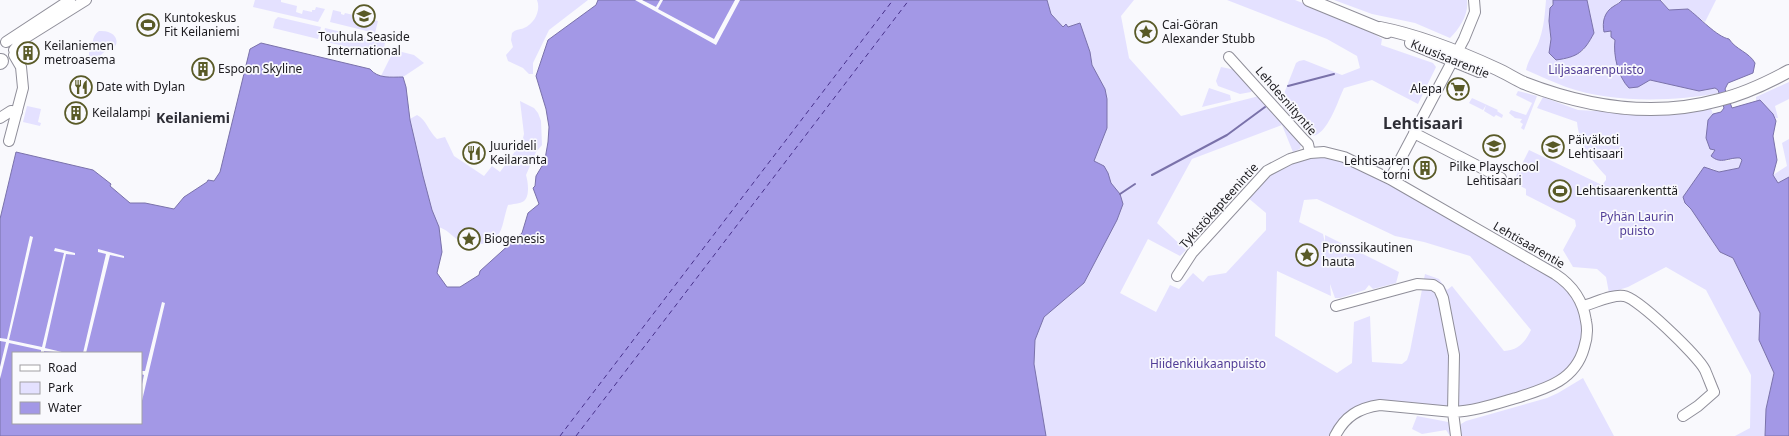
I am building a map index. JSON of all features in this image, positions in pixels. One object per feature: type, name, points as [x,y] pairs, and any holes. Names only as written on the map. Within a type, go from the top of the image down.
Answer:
[{"type":"main road","name":"Kuusisaarentie","points":[[1309,0],[1380,28],[1400,39],[1454,56],[1523,82],[1585,102],[1611,107],[1670,108],[1718,101],[1766,84],[1789,71]]},
{"type":"street","points":[[3,42],[70,0]]},
{"type":"street","points":[[5,59],[22,40],[86,0]]},
{"type":"street","points":[[1390,179],[1454,56],[1475,12],[1474,0]]},
{"type":"street","points":[[3,42],[11,44],[5,59]]},
{"type":"street","name":"Lehdesniityntie","points":[[1229,57],[1304,140],[1309,147],[1310,153],[1324,152],[1344,157],[1390,179]]},
{"type":"street","points":[[5,59],[21,67],[23,88],[9,142]]},
{"type":"street","points":[[0,118],[11,111],[17,112]]},
{"type":"street","points":[[1414,133],[1501,178]]},
{"type":"street","name":"Tykistökapteenintie","points":[[1177,276],[1192,253],[1267,171],[1290,159],[1310,153]]},
{"type":"street","name":"Lehtisaarentie","points":[[1335,436],[1345,421],[1353,414],[1370,406],[1380,405],[1453,412],[1492,405],[1544,389],[1563,379],[1576,365],[1586,343],[1587,323],[1583,306],[1573,290],[1555,274],[1390,179]]},
{"type":"street","points":[[1336,306],[1417,284],[1432,285],[1439,290],[1445,306],[1454,355],[1453,412],[1456,436]]},
{"type":"street","points":[[1583,306],[1614,297],[1625,296],[1640,305],[1682,342],[1704,369],[1714,392],[1698,406],[1683,416]]},
{"type":"green space","points":[[255,0],[281,0],[281,2],[297,6],[296,12],[302,14],[303,10],[312,12],[312,10],[315,10],[316,7],[325,9],[318,22],[253,7]]},
{"type":"green space","points":[[537,0],[588,0],[549,30],[533,63],[533,74],[529,74],[523,68],[508,61],[506,55],[513,47],[511,40],[512,33],[528,26],[534,20],[538,12]]},
{"type":"green space","name":"Hiidenkiukaanpuisto","points":[[1047,0],[1134,0],[1121,16],[1129,58],[1181,116],[1259,96],[1301,144],[1300,149],[1293,152],[1282,125],[1192,159],[1157,223],[1186,250],[1180,256],[1148,239],[1120,293],[1156,312],[1170,285],[1179,289],[1193,273],[1203,282],[1208,276],[1226,273],[1266,230],[1266,213],[1247,197],[1273,171],[1302,159],[1327,157],[1339,159],[1393,186],[1561,282],[1580,307],[1585,332],[1580,351],[1564,373],[1547,385],[1472,406],[1448,407],[1377,402],[1332,436],[1028,436],[1027,357],[1081,159],[1080,23],[1068,28],[1063,27],[1051,14]],"holes":[[[1317,199],[1395,236],[1424,242],[1470,256],[1531,330],[1524,342],[1514,349],[1504,351],[1452,286],[1447,290],[1439,279],[1425,274],[1410,351],[1407,360],[1402,364],[1372,362],[1370,316],[1354,322],[1352,363],[1337,373],[1275,336],[1277,271],[1331,296],[1330,284],[1335,298],[1340,298],[1365,290],[1369,285],[1373,289],[1396,283],[1399,272],[1325,235],[1325,243],[1323,234],[1299,222],[1304,200]]]},
{"type":"green space","points":[[1227,0],[1295,0],[1361,26],[1382,39],[1381,45],[1433,63],[1436,67],[1418,104],[1372,80],[1344,88],[1327,124],[1317,135],[1311,136],[1283,107],[1285,91],[1296,63],[1304,60],[1342,75],[1360,68],[1357,56],[1327,39]]},
{"type":"green space","points":[[1334,0],[1467,0],[1467,10],[1457,30],[1450,38],[1415,23],[1372,14]]},
{"type":"green space","name":"Liljasaarenpuisto","points":[[1546,0],[1553,0],[1549,21],[1551,39],[1549,53],[1582,52],[1594,33],[1587,0],[1622,0],[1612,7],[1611,31],[1615,40],[1616,57],[1622,80],[1648,82],[1650,80],[1699,91],[1715,88],[1719,93],[1662,99],[1602,96],[1566,87],[1526,70],[1539,42]]},
{"type":"green space","points":[[1661,0],[1716,0],[1705,22],[1686,9],[1669,10]]},
{"type":"green space","points":[[333,10],[341,12],[341,14],[344,15],[345,13],[378,21],[375,33],[330,22]]},
{"type":"green space","points":[[278,17],[321,27],[318,39],[273,28],[275,20]]},
{"type":"green space","points":[[325,28],[383,42],[385,43],[383,52],[379,54],[322,41]]},
{"type":"green space","points":[[99,31],[108,32],[113,35],[116,39],[116,43],[112,48],[101,41],[103,46],[107,49],[97,59],[89,57],[89,52],[96,51],[93,46],[93,40]]},
{"type":"green space","points":[[394,50],[414,55],[424,63],[403,77],[406,87],[410,119],[417,115],[420,117],[437,139],[445,137],[454,156],[484,176],[492,166],[500,172],[522,142],[524,134],[520,101],[534,108],[541,121],[542,145],[536,152],[526,175],[528,192],[526,199],[522,202],[508,205],[500,232],[497,237],[486,243],[468,244],[459,241],[439,227],[442,252],[437,273],[447,287],[440,291],[381,76]]},
{"type":"green space","points":[[1221,67],[1236,70],[1253,89],[1251,92],[1240,94],[1218,86],[1216,81]]},
{"type":"green space","points":[[1789,82],[1789,99],[1775,106],[1778,118],[1775,118],[1756,103],[1756,97]]},
{"type":"green space","points":[[1209,88],[1230,95],[1231,100],[1202,107]]},
{"type":"green space","points":[[1518,91],[1537,96],[1524,130],[1521,128],[1523,124],[1520,122],[1522,119],[1515,118],[1509,113],[1511,110],[1526,115],[1532,103],[1516,95]]},
{"type":"green space","name":"Pyhän Laurin puisto","points":[[1543,97],[1578,110],[1615,112],[1710,106],[1713,114],[1708,120],[1706,138],[1715,150],[1712,153],[1726,161],[1740,158],[1742,160],[1739,168],[1719,172],[1711,168],[1685,203],[1691,209],[1720,252],[1733,258],[1760,313],[1759,340],[1774,373],[1766,409],[1765,436],[1735,436],[1750,428],[1751,375],[1706,290],[1666,267],[1628,287],[1609,293],[1606,277],[1597,269],[1573,267],[1563,250],[1576,226],[1575,220],[1526,195],[1526,189],[1513,182],[1529,150],[1602,185],[1606,180],[1606,176],[1595,164],[1583,145],[1577,122],[1537,108]]},
{"type":"green space","points":[[1472,98],[1498,110],[1497,111],[1503,115],[1502,118],[1496,115],[1494,117],[1484,111],[1486,105],[1483,110],[1469,103]]},
{"type":"green space","points":[[27,106],[41,109],[38,122],[41,123],[40,126],[23,122]]},
{"type":"green space","points":[[1789,139],[1789,177],[1778,183],[1773,175],[1787,166],[1782,143]]},
{"type":"green space","points":[[1583,378],[1614,436],[1461,436],[1459,432],[1461,424],[1466,421],[1547,398]]},
{"type":"green space","points":[[1417,416],[1448,422],[1454,436],[1450,436],[1446,430],[1422,434],[1412,429]]},
{"type":"water","points":[[598,0],[1047,0],[1051,14],[1063,27],[1066,24],[1068,27],[1080,23],[1090,52],[1092,65],[1105,89],[1107,99],[1107,128],[1094,161],[1104,166],[1111,183],[1120,194],[1123,204],[1117,220],[1084,283],[1044,317],[1035,340],[1034,364],[1046,436],[0,436],[0,219],[16,152],[93,170],[111,184],[110,186],[130,203],[145,203],[174,209],[184,197],[208,180],[214,181],[220,172],[250,49],[261,43],[370,69],[381,76],[403,77],[406,87],[410,120],[423,176],[432,210],[439,227],[442,252],[437,273],[447,287],[460,287],[479,275],[480,271],[522,233],[528,213],[539,204],[533,188],[535,186],[536,176],[544,165],[549,127],[546,109],[536,76],[548,40],[596,5]]},
{"type":"water","points":[[1553,0],[1587,0],[1594,33],[1587,45],[1580,52],[1570,57],[1556,60],[1549,53],[1551,39],[1549,21],[1550,8],[1553,5]]},
{"type":"water","points":[[1622,0],[1660,0],[1669,10],[1688,9],[1719,35],[1729,39],[1755,63],[1753,73],[1728,83],[1725,89],[1732,108],[1760,100],[1773,114],[1776,121],[1773,136],[1777,160],[1773,175],[1778,183],[1789,177],[1789,436],[1765,436],[1766,409],[1774,373],[1759,340],[1760,313],[1733,258],[1720,252],[1691,209],[1685,203],[1683,197],[1704,167],[1719,172],[1739,168],[1742,160],[1740,158],[1736,158],[1718,160],[1711,156],[1715,150],[1710,149],[1706,138],[1708,120],[1713,114],[1721,112],[1724,108],[1718,90],[1715,88],[1699,91],[1650,80],[1638,87],[1629,88],[1622,78],[1617,66],[1615,40],[1611,37],[1611,31],[1604,32],[1603,28],[1608,11]]},
{"type":"pier","points":[[635,0],[642,0],[656,7],[660,0],[663,0],[658,9],[714,39],[735,0],[740,0],[716,45]]},
{"type":"pier","points":[[30,236],[33,237],[9,340],[42,347],[64,253],[54,251],[55,248],[75,253],[75,255],[66,254],[45,348],[62,352],[41,352],[41,350],[9,343],[0,379],[0,367],[6,342],[0,341],[0,338],[7,339]]},
{"type":"pier","points":[[98,249],[124,256],[124,258],[110,255],[86,352],[83,352],[106,254],[98,252]]},
{"type":"pier","points":[[162,302],[165,303],[142,401],[142,384],[144,375],[142,374],[142,371],[145,371]]},
{"type":"waterway","points":[[1288,86],[1334,74]]},
{"type":"waterway","points":[[1152,175],[1227,135],[1265,107]]},
{"type":"waterway","points":[[1120,194],[1135,184]]},
{"type":"ferry route","points":[[560,436],[893,0]]},
{"type":"ferry route","points":[[576,436],[909,0]]},
{"type":"place","name":"Touhula Seaside International","points":[[364,16]]},
{"type":"place","name":"Kuntokeskus Fit Keilaniemi","points":[[148,25]]},
{"type":"place","name":"Cai-Göran Alexander Stubb","points":[[1146,32]]},
{"type":"place","name":"Keilaniemen metroasema","points":[[28,53]]},
{"type":"place","name":"Espoon Skyline","points":[[203,69]]},
{"type":"place","name":"Date with Dylan","points":[[81,87]]},
{"type":"place","name":"Alepa","points":[[1458,89]]},
{"type":"place","name":"Keilalampi","points":[[76,113]]},
{"type":"place","name":"Pilke Playschool Lehtisaari","points":[[1494,146]]},
{"type":"place","name":"Päiväkoti Lehtisaari","points":[[1553,147]]},
{"type":"place","name":"Juurideli Keilaranta","points":[[474,153]]},
{"type":"place","name":"Lehtisaaren torni","points":[[1425,168]]},
{"type":"place","name":"Lehtisaarenkenttä","points":[[1560,191]]},
{"type":"place","name":"Biogenesis","points":[[469,239]]},
{"type":"place","name":"Pronssikautinen hauta","points":[[1307,255]]},
{"type":"district","name":"Keilaniemi","points":[[193,118]]},
{"type":"district","name":"Lehtisaari","points":[[1423,123]]}]
